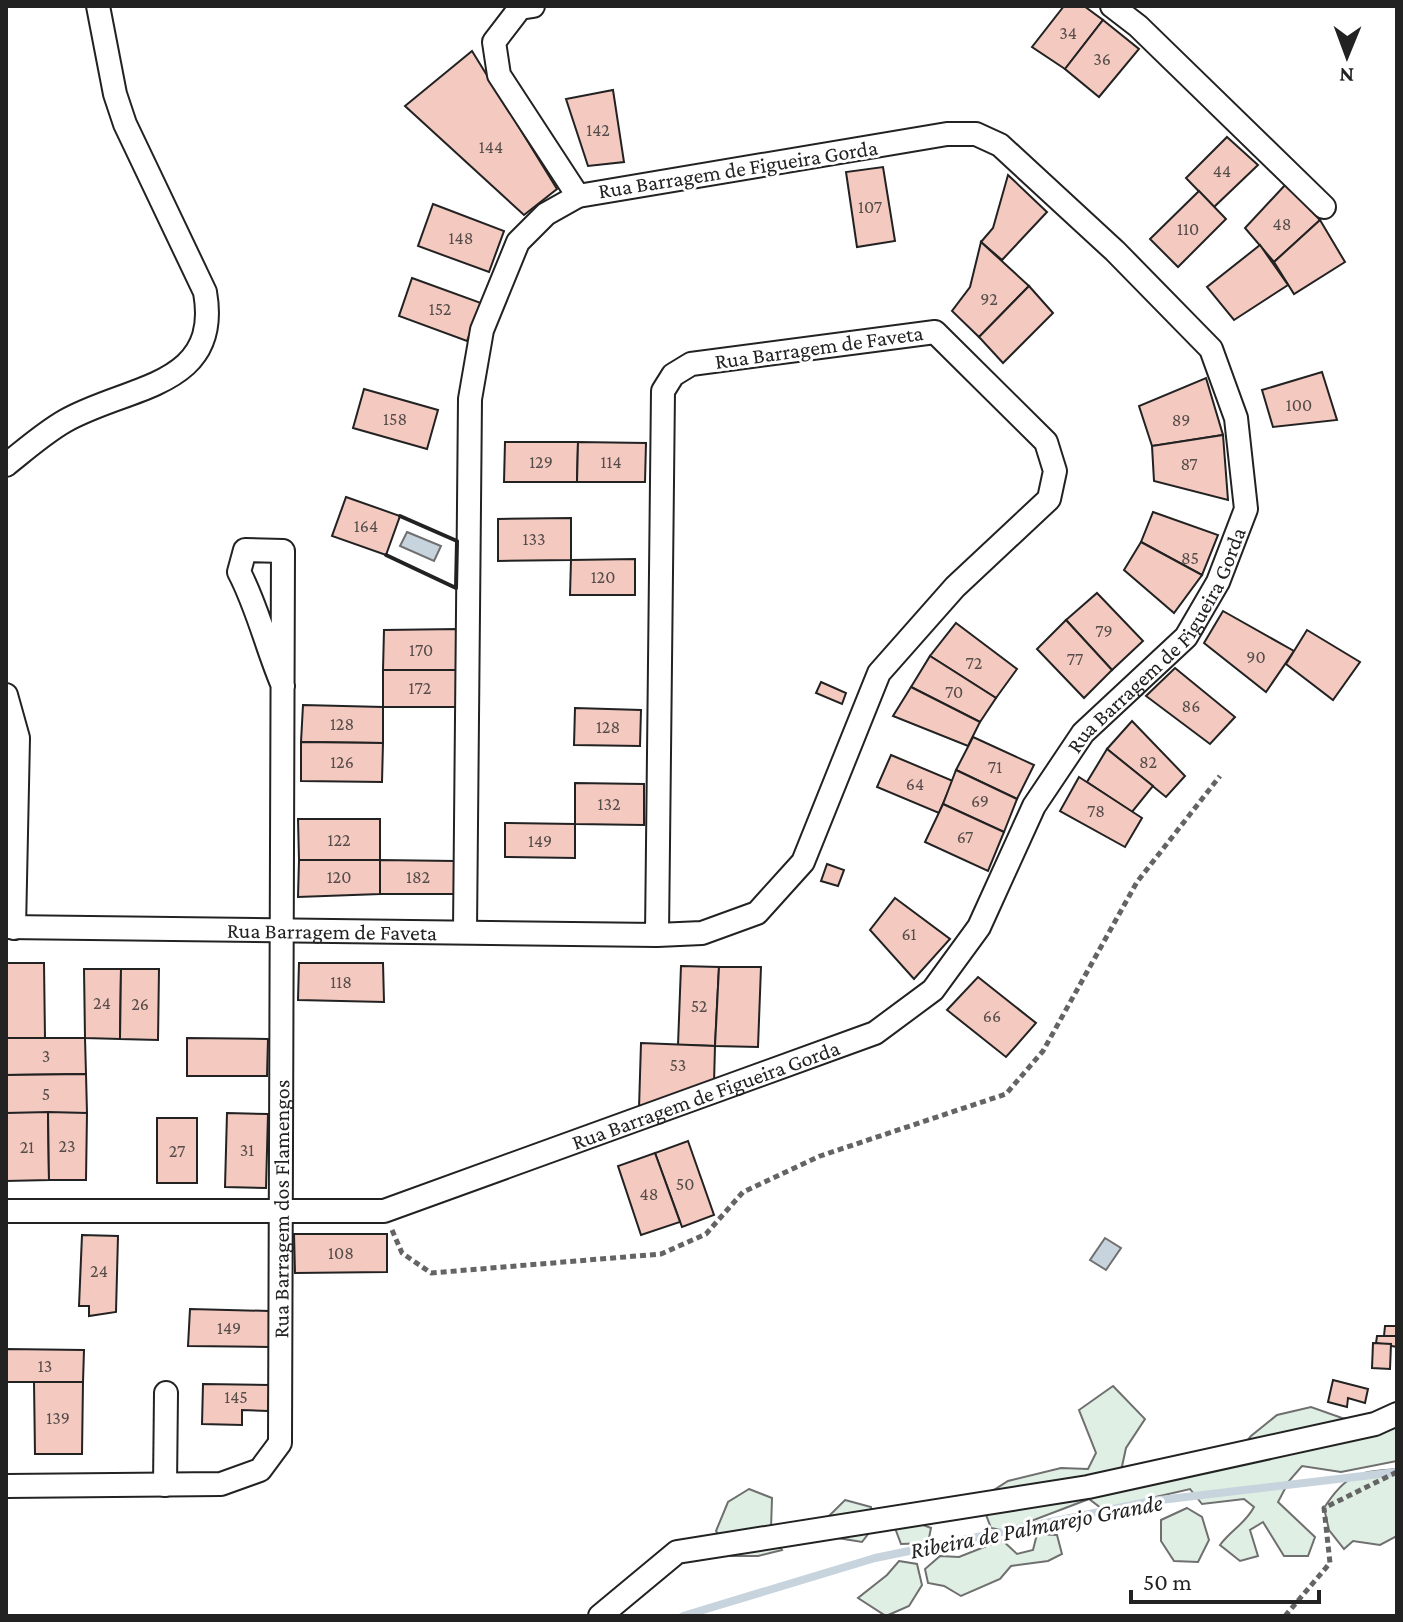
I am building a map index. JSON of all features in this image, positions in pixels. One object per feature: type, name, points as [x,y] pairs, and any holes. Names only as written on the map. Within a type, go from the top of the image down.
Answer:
[{"type":"street","points":[[6,465],[65,420],[183,371],[199,353],[210,318],[205,292],[125,124],[115,94],[98,6]]},
{"type":"street","points":[[533,6],[520,8],[494,42],[499,75],[578,196]]},
{"type":"street","points":[[1112,6],[1138,26],[1324,207]]},
{"type":"street","name":"Rua Barragem de Figueira Gorda","points":[[6,1211],[384,1211],[875,1033],[933,990],[979,927],[1034,806],[1083,733],[1186,637],[1218,582],[1246,509],[1236,418],[1211,349],[1115,251],[1000,145],[976,134],[947,134],[578,196],[546,214],[518,242],[482,330],[470,399],[465,931]]},
{"type":"street","name":"Rua Barragem de Faveta","points":[[10,928],[657,935],[702,933],[757,913],[803,862],[879,673],[955,587],[1049,499],[1055,471],[1046,442],[935,332],[691,364],[673,375],[663,391],[657,935]]},
{"type":"street","name":"Rua Barragem dos Flamengos","points":[[6,1486],[221,1484],[260,1470],[280,1443],[283,932],[283,686],[283,551],[245,550],[239,572],[253,599],[259,628],[283,686]]},
{"type":"street","points":[[6,695],[18,738],[10,928]]},
{"type":"street","points":[[165,1485],[166,1393]]},
{"type":"street","points":[[600,1616],[677,1552],[1088,1487],[1375,1424],[1397,1414]]},
{"type":"path","points":[[384,1211],[402,1253],[431,1273],[661,1254],[706,1234],[743,1192],[820,1156],[1006,1094],[1043,1051],[1137,882],[1220,776]]},
{"type":"path","points":[[1285,1616],[1330,1563],[1324,1508],[1397,1472]]},
{"type":"green space","points":[[1113,1386],[1145,1419],[1126,1448],[1121,1471],[1227,1465],[1251,1436],[1277,1415],[1311,1407],[1342,1418],[1397,1424],[1397,1461],[1341,1472],[1302,1466],[1289,1481],[1278,1502],[1315,1537],[1308,1556],[1284,1556],[1263,1522],[1250,1530],[1258,1556],[1240,1561],[1220,1545],[1254,1507],[1244,1499],[1202,1504],[1190,1489],[1147,1499],[1114,1518],[1089,1499],[1031,1521],[1025,1535],[991,1528],[980,1499],[1008,1481],[1061,1468],[1088,1469],[1096,1453],[1079,1410]]},
{"type":"green space","points":[[1397,1469],[1397,1536],[1380,1545],[1353,1541],[1344,1549],[1329,1530],[1324,1508],[1339,1488],[1354,1477]]},
{"type":"green space","points":[[749,1489],[772,1498],[771,1529],[782,1550],[758,1556],[731,1556],[716,1531],[728,1502]]},
{"type":"green space","points":[[845,1500],[871,1507],[872,1529],[862,1542],[838,1538],[829,1516]]},
{"type":"green space","points":[[1187,1508],[1202,1517],[1209,1540],[1198,1562],[1174,1561],[1161,1541],[1161,1520]]},
{"type":"green space","points":[[918,1523],[931,1528],[928,1543],[901,1544],[895,1528]]},
{"type":"green space","points":[[1037,1534],[1057,1535],[1062,1554],[1048,1561],[1011,1566],[1000,1579],[961,1596],[944,1586],[928,1583],[925,1569],[940,1556],[959,1557],[1002,1540],[1017,1554],[1033,1550]]},
{"type":"green space","points":[[899,1561],[917,1564],[922,1585],[909,1606],[886,1616],[858,1598]]},
{"type":"shaded area","points":[[407,532],[441,546],[434,561],[400,546]]},
{"type":"shaded area","points":[[1105,1238],[1121,1248],[1106,1270],[1090,1260]]},
{"type":"building","points":[[1064,6],[1084,6],[1103,20],[1065,69],[1032,47]]},
{"type":"building","points":[[1103,20],[1139,49],[1099,97],[1065,69]]},
{"type":"building","points":[[472,51],[557,189],[524,215],[405,106]]},
{"type":"building","points":[[613,90],[624,162],[588,166],[566,99]]},
{"type":"building","points":[[1227,137],[1258,165],[1214,207],[1186,178]]},
{"type":"building","points":[[883,167],[895,241],[857,247],[846,172]]},
{"type":"building","points":[[1008,175],[1047,212],[1002,260],[981,242],[993,228]]},
{"type":"building","points":[[1286,184],[1320,220],[1274,262],[1245,228]]},
{"type":"building","points":[[1199,191],[1226,219],[1178,267],[1150,239]]},
{"type":"building","points":[[433,204],[504,231],[489,272],[418,246]]},
{"type":"building","points":[[1320,220],[1345,262],[1294,294],[1274,262]]},
{"type":"building","points":[[981,242],[1029,286],[979,337],[952,311],[970,287]]},
{"type":"building","points":[[1260,245],[1288,285],[1234,320],[1207,287]]},
{"type":"building","points":[[412,278],[481,303],[467,341],[399,316]]},
{"type":"building","points":[[1029,286],[1053,313],[1003,363],[979,337]]},
{"type":"building","points":[[1322,372],[1337,420],[1273,427],[1262,390]]},
{"type":"building","points":[[1206,378],[1223,435],[1152,446],[1139,406]]},
{"type":"building","points":[[364,389],[438,410],[427,449],[353,428]]},
{"type":"building","points":[[1223,435],[1228,500],[1154,481],[1152,446]]},
{"type":"building","points":[[505,442],[578,442],[577,482],[504,482]]},
{"type":"building","points":[[578,442],[646,443],[645,482],[577,482]]},
{"type":"building","points":[[346,497],[400,516],[386,555],[332,536]]},
{"type":"building","points":[[1153,512],[1218,535],[1202,575],[1141,542]]},
{"type":"building","points":[[571,518],[571,560],[498,561],[498,519]]},
{"type":"building","points":[[1141,542],[1202,575],[1174,613],[1124,570]]},
{"type":"building","points":[[635,559],[635,595],[570,595],[571,560]]},
{"type":"building","points":[[1097,593],[1143,641],[1112,670],[1066,620]]},
{"type":"building","points":[[1223,611],[1294,651],[1266,692],[1204,643]]},
{"type":"building","points":[[1066,620],[1112,670],[1084,698],[1037,649]]},
{"type":"building","points":[[956,623],[1017,669],[996,698],[930,656]]},
{"type":"building","points":[[458,629],[458,670],[383,670],[384,630]]},
{"type":"building","points":[[1307,630],[1360,662],[1333,700],[1286,664]]},
{"type":"building","points":[[930,656],[996,698],[980,722],[911,687]]},
{"type":"building","points":[[1175,668],[1235,717],[1210,744],[1146,696]]},
{"type":"building","points":[[383,670],[458,670],[456,707],[383,707]]},
{"type":"building","points":[[821,682],[846,693],[842,704],[816,693]]},
{"type":"building","points":[[911,687],[980,722],[968,746],[893,716]]},
{"type":"building","points":[[303,705],[383,707],[383,743],[301,742]]},
{"type":"building","points":[[575,708],[641,710],[640,746],[574,745]]},
{"type":"building","points":[[1132,721],[1185,776],[1166,797],[1107,749]]},
{"type":"building","points":[[973,737],[1034,765],[1017,799],[956,770]]},
{"type":"building","points":[[301,742],[383,743],[382,782],[301,781]]},
{"type":"building","points":[[1107,749],[1153,786],[1132,812],[1087,782]]},
{"type":"building","points":[[891,755],[953,781],[939,813],[877,787]]},
{"type":"building","points":[[956,770],[1017,799],[1004,832],[943,804]]},
{"type":"building","points":[[1079,777],[1142,818],[1125,847],[1060,811]]},
{"type":"building","points":[[575,783],[644,784],[644,825],[575,824]]},
{"type":"building","points":[[943,804],[1004,832],[988,871],[925,842]]},
{"type":"building","points":[[298,819],[380,819],[380,860],[299,860]]},
{"type":"building","points":[[505,823],[575,824],[575,858],[505,857]]},
{"type":"building","points":[[299,860],[380,860],[380,894],[298,897]]},
{"type":"building","points":[[380,860],[455,861],[455,894],[380,894]]},
{"type":"building","points":[[827,864],[844,870],[838,886],[821,881]]},
{"type":"building","points":[[895,898],[950,939],[914,979],[870,930]]},
{"type":"building","points":[[6,963],[44,963],[45,1038],[6,1038]]},
{"type":"building","points":[[299,963],[383,963],[384,1002],[298,1000]]},
{"type":"building","points":[[681,966],[719,967],[715,1046],[678,1045]]},
{"type":"building","points":[[719,967],[761,967],[758,1047],[715,1046]]},
{"type":"building","points":[[84,969],[121,969],[120,1039],[85,1038]]},
{"type":"building","points":[[121,969],[159,969],[158,1040],[120,1039]]},
{"type":"building","points":[[978,977],[1036,1023],[1006,1057],[947,1010]]},
{"type":"building","points":[[6,1038],[85,1038],[86,1074],[6,1075]]},
{"type":"building","points":[[187,1038],[268,1039],[267,1076],[187,1076]]},
{"type":"building","points":[[641,1043],[715,1046],[714,1083],[639,1108]]},
{"type":"building","points":[[86,1074],[87,1113],[6,1113],[6,1075]]},
{"type":"building","points":[[48,1112],[49,1180],[6,1181],[6,1113]]},
{"type":"building","points":[[48,1112],[87,1113],[86,1180],[49,1180]]},
{"type":"building","points":[[227,1113],[268,1114],[266,1188],[225,1187]]},
{"type":"building","points":[[157,1118],[197,1118],[197,1183],[157,1183]]},
{"type":"building","points":[[688,1141],[714,1215],[682,1227],[655,1153]]},
{"type":"building","points":[[655,1153],[680,1222],[641,1235],[618,1166]]},
{"type":"building","points":[[294,1234],[387,1234],[387,1272],[295,1273]]},
{"type":"building","points":[[82,1235],[118,1236],[116,1312],[89,1316],[89,1306],[79,1306]]},
{"type":"building","points":[[190,1309],[269,1311],[269,1347],[188,1346]]},
{"type":"building","points":[[1385,1326],[1397,1326],[1397,1336],[1384,1336]]},
{"type":"building","points":[[1377,1336],[1397,1336],[1397,1347],[1376,1343]]},
{"type":"building","points":[[1373,1343],[1391,1344],[1390,1369],[1372,1368]]},
{"type":"building","points":[[6,1349],[84,1350],[83,1382],[6,1382]]},
{"type":"building","points":[[1333,1380],[1368,1389],[1365,1403],[1348,1398],[1347,1407],[1328,1402]]},
{"type":"building","points":[[34,1382],[83,1382],[82,1454],[35,1454]]},
{"type":"building","points":[[203,1384],[269,1385],[268,1411],[242,1410],[242,1425],[202,1424]]},
{"type":"waterway","name":"Ribeira de Palmarejo Grande","points":[[683,1616],[875,1558],[1152,1501],[1397,1472]]},
{"type":"wall","points":[[386,555],[456,588],[457,541],[400,516]]}]
